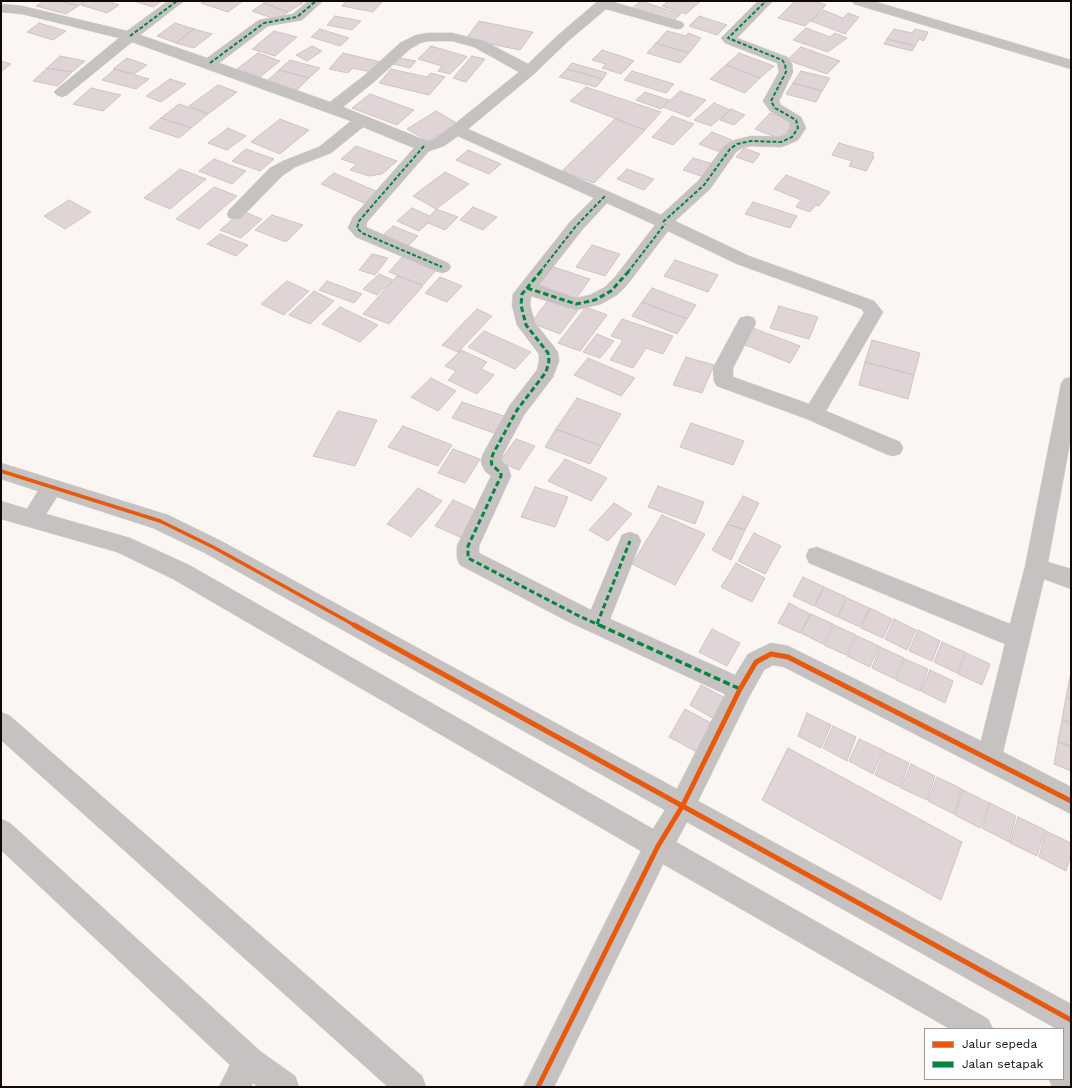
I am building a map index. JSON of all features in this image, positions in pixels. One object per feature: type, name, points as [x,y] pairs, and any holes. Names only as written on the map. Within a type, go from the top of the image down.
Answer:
[{"type":"street","points":[[62,92],[130,36],[177,1]]},
{"type":"street","points":[[210,63],[264,22],[296,17],[316,1]]},
{"type":"street","points":[[527,288],[576,304],[595,300],[611,291],[621,281],[664,223],[704,185],[730,149],[737,144],[751,141],[780,142],[792,138],[798,128],[796,120],[775,108],[772,104],[772,98],[786,72],[785,64],[782,60],[728,38],[766,1]]},
{"type":"street","points":[[859,1],[1071,65]]},
{"type":"street","points":[[1,8],[22,10],[130,36],[210,63],[332,108],[424,146],[438,143],[457,130],[529,71],[562,39],[605,3],[678,25]]},
{"type":"street","points":[[332,108],[370,78],[404,46],[416,39],[428,37],[447,37],[479,44],[529,71]]},
{"type":"street","points":[[234,214],[276,172],[289,164],[325,150],[362,120]]},
{"type":"street","points":[[457,130],[743,260],[868,305],[874,312],[814,414]]},
{"type":"street","points":[[424,146],[359,221],[357,228],[362,233],[442,267]]},
{"type":"street","points":[[605,196],[576,226],[522,294],[521,305],[526,325],[548,353],[550,361],[546,372],[517,410],[493,454],[491,460],[492,465],[501,476],[468,546],[468,558],[596,624],[740,689]]},
{"type":"street","points":[[747,323],[723,368],[724,381],[814,414],[893,448]]},
{"type":"street","points":[[989,758],[1036,567],[1071,384]]},
{"type":"street","points":[[1,471],[160,521],[213,547],[684,805],[1071,1020]]},
{"type":"street","points":[[32,519],[52,486]]},
{"type":"street","points":[[1,510],[122,544],[181,572],[246,611],[976,1028]]},
{"type":"street","points":[[596,624],[630,541]]},
{"type":"street","points":[[817,556],[1018,638]]},
{"type":"street","points":[[1036,567],[1071,579]]},
{"type":"street","points":[[538,1087],[658,846],[684,805],[740,689],[756,662],[771,654],[788,657],[1071,801]]},
{"type":"street","points":[[1,724],[410,1087]]},
{"type":"street","points":[[1,832],[248,1062],[284,1087]]},
{"type":"street","points":[[1064,1054],[1071,1032]]},
{"type":"street","points":[[234,1087],[248,1062]]},
{"type":"building","points":[[44,1],[60,1],[78,6],[66,14],[36,6]]},
{"type":"building","points":[[60,1],[85,1],[78,6]]},
{"type":"building","points":[[85,1],[108,1],[119,5],[107,13],[81,5]]},
{"type":"building","points":[[134,1],[162,1],[153,7]]},
{"type":"building","points":[[203,1],[243,1],[228,12],[201,3]]},
{"type":"building","points":[[268,1],[298,1],[303,3],[288,12],[264,3]]},
{"type":"building","points":[[346,1],[382,2],[373,12],[342,6]]},
{"type":"building","points":[[641,1],[656,6],[647,15],[631,9]]},
{"type":"building","points":[[668,1],[701,1],[686,14],[662,6]]},
{"type":"building","points":[[795,1],[814,1],[826,5],[805,26],[778,18]]},
{"type":"building","points":[[264,3],[288,12],[277,20],[252,11]]},
{"type":"building","points":[[656,6],[681,14],[672,22],[647,15]]},
{"type":"building","points":[[823,10],[843,18],[848,13],[859,17],[845,34],[811,21]]},
{"type":"building","points":[[335,16],[361,21],[352,30],[327,25]]},
{"type":"building","points":[[699,16],[727,25],[717,35],[689,26]]},
{"type":"building","points":[[479,21],[533,32],[520,50],[466,39]]},
{"type":"building","points":[[39,23],[66,31],[53,40],[27,32]]},
{"type":"building","points":[[175,23],[194,29],[176,43],[157,36]]},
{"type":"building","points":[[806,28],[830,37],[835,33],[847,38],[828,52],[793,40]]},
{"type":"building","points":[[194,29],[212,34],[194,48],[176,43]]},
{"type":"building","points":[[320,29],[349,38],[340,46],[311,37]]},
{"type":"building","points":[[894,29],[912,33],[915,29],[928,32],[924,41],[919,39],[915,46],[887,39]]},
{"type":"building","points":[[274,31],[297,37],[275,56],[252,49]]},
{"type":"building","points":[[667,31],[686,36],[688,33],[701,38],[689,53],[656,43]]},
{"type":"building","points":[[887,39],[915,46],[912,51],[884,44]]},
{"type":"building","points":[[656,43],[689,53],[680,63],[647,53]]},
{"type":"building","points":[[312,46],[322,51],[307,61],[296,55]]},
{"type":"building","points":[[431,46],[467,57],[450,74],[438,71],[442,66],[418,59]]},
{"type":"building","points":[[801,47],[840,61],[827,74],[787,60]]},
{"type":"building","points":[[602,50],[634,61],[621,74],[602,68],[606,64],[592,60]]},
{"type":"building","points":[[258,53],[280,61],[260,77],[237,69]]},
{"type":"building","points":[[343,53],[381,62],[371,72],[353,68],[348,73],[329,69]]},
{"type":"building","points":[[739,53],[774,66],[760,78],[726,65]]},
{"type":"building","points":[[60,56],[85,61],[72,72],[47,68]]},
{"type":"building","points":[[472,56],[485,59],[466,82],[453,78]]},
{"type":"building","points":[[395,57],[416,61],[410,68],[389,63]]},
{"type":"building","points":[[127,58],[147,65],[134,74],[113,69]]},
{"type":"building","points":[[290,60],[320,68],[309,78],[279,70]]},
{"type":"building","points":[[1,61],[11,64],[1,72]]},
{"type":"building","points":[[572,63],[607,73],[603,79],[567,69]]},
{"type":"building","points":[[726,65],[760,78],[745,93],[710,79]]},
{"type":"building","points":[[47,68],[72,72],[58,86],[33,81]]},
{"type":"building","points":[[115,69],[149,79],[136,89],[102,80]]},
{"type":"building","points":[[391,69],[427,77],[431,73],[445,77],[429,95],[379,83]]},
{"type":"building","points":[[567,69],[603,79],[596,87],[559,77]]},
{"type":"building","points":[[279,70],[309,78],[297,90],[266,82]]},
{"type":"building","points":[[632,71],[674,84],[666,93],[624,80]]},
{"type":"building","points":[[801,71],[830,78],[822,91],[793,83]]},
{"type":"building","points":[[170,79],[186,84],[161,102],[146,96]]},
{"type":"building","points":[[793,83],[822,91],[816,102],[786,94]]},
{"type":"building","points":[[218,85],[237,92],[208,114],[189,106]]},
{"type":"building","points":[[586,87],[661,112],[645,130],[570,101]]},
{"type":"building","points":[[91,88],[121,95],[103,111],[73,104]]},
{"type":"building","points":[[680,91],[706,100],[689,117],[663,107]]},
{"type":"building","points":[[645,92],[669,100],[661,109],[636,100]]},
{"type":"building","points":[[370,94],[414,110],[397,125],[352,108]]},
{"type":"building","points":[[714,103],[730,110],[711,126],[694,120]]},
{"type":"building","points":[[179,104],[208,114],[191,128],[161,118]]},
{"type":"building","points":[[731,109],[745,115],[734,125],[720,120]]},
{"type":"building","points":[[436,111],[457,123],[428,141],[407,129]]},
{"type":"building","points":[[770,113],[795,122],[780,139],[755,129]]},
{"type":"building","points":[[672,116],[694,124],[673,145],[652,137]]},
{"type":"building","points":[[161,118],[191,128],[179,138],[149,128]]},
{"type":"building","points":[[280,119],[309,130],[280,154],[251,142]]},
{"type":"building","points":[[615,119],[645,130],[594,183],[562,171]]},
{"type":"building","points":[[228,128],[246,136],[227,150],[208,143]]},
{"type":"building","points":[[712,132],[732,140],[720,152],[699,144]]},
{"type":"building","points":[[839,143],[874,153],[872,156],[874,157],[866,171],[849,166],[852,161],[832,155]]},
{"type":"building","points":[[356,146],[397,161],[382,174],[369,176],[350,170],[356,164],[341,159]]},
{"type":"building","points":[[744,148],[760,154],[753,163],[736,157]]},
{"type":"building","points":[[246,149],[274,159],[260,171],[232,161]]},
{"type":"building","points":[[468,150],[501,164],[489,174],[456,160]]},
{"type":"building","points":[[693,158],[713,164],[704,177],[683,170]]},
{"type":"building","points":[[214,159],[246,171],[232,184],[199,171]]},
{"type":"building","points":[[180,169],[206,179],[170,209],[144,198]]},
{"type":"building","points":[[627,169],[654,179],[644,190],[617,179]]},
{"type":"building","points":[[445,172],[469,184],[436,209],[413,196]]},
{"type":"building","points":[[334,173],[378,192],[364,203],[321,184]]},
{"type":"building","points":[[786,175],[830,192],[819,206],[816,205],[810,212],[796,207],[801,200],[774,189]]},
{"type":"building","points":[[214,187],[237,196],[199,229],[176,219]]},
{"type":"building","points":[[69,200],[91,212],[65,229],[44,216]]},
{"type":"building","points":[[753,202],[797,216],[790,228],[745,214]]},
{"type":"building","points":[[473,207],[497,217],[483,230],[460,220]]},
{"type":"building","points":[[412,208],[430,216],[436,209],[458,217],[445,230],[428,223],[419,231],[397,221]]},
{"type":"building","points":[[242,211],[262,219],[241,238],[220,230]]},
{"type":"building","points":[[272,215],[303,225],[286,242],[255,230]]},
{"type":"building","points":[[393,226],[418,236],[406,248],[381,237]]},
{"type":"building","points":[[220,234],[248,245],[236,256],[207,244]]},
{"type":"building","points":[[592,245],[620,254],[605,276],[576,267]]},
{"type":"building","points":[[372,254],[388,258],[375,275],[359,270]]},
{"type":"building","points":[[404,255],[438,268],[423,285],[389,272]]},
{"type":"building","points":[[675,260],[718,275],[708,292],[664,276]]},
{"type":"building","points":[[551,266],[590,279],[575,300],[536,286]]},
{"type":"building","points":[[379,274],[393,280],[377,295],[363,289]]},
{"type":"building","points":[[397,276],[423,286],[389,324],[363,314]]},
{"type":"building","points":[[440,277],[462,286],[447,302],[425,293]]},
{"type":"building","points":[[287,281],[309,291],[284,315],[261,304]]},
{"type":"building","points":[[327,281],[362,294],[354,303],[319,290]]},
{"type":"building","points":[[652,288],[696,305],[687,319],[642,302]]},
{"type":"building","points":[[314,291],[334,301],[310,324],[289,315]]},
{"type":"building","points":[[549,299],[578,310],[560,334],[531,323]]},
{"type":"building","points":[[642,302],[687,319],[677,334],[632,316]]},
{"type":"building","points":[[779,306],[818,317],[809,339],[770,328]]},
{"type":"building","points":[[340,307],[378,325],[360,342],[322,324]]},
{"type":"building","points":[[586,307],[607,315],[580,351],[558,343]]},
{"type":"building","points":[[477,309],[492,316],[458,352],[442,345]]},
{"type":"building","points":[[622,319],[673,336],[663,354],[646,348],[633,368],[610,360],[623,340],[611,336]]},
{"type":"building","points":[[753,328],[800,346],[790,363],[743,344]]},
{"type":"building","points":[[484,331],[531,352],[515,369],[468,347]]},
{"type":"building","points":[[597,334],[614,341],[600,358],[583,352]]},
{"type":"building","points":[[872,340],[920,353],[914,375],[865,362]]},
{"type":"building","points":[[461,350],[487,362],[481,369],[494,375],[477,394],[448,380],[456,371],[445,366]]},
{"type":"building","points":[[686,357],[714,365],[702,393],[673,385]]},
{"type":"building","points":[[588,358],[635,378],[621,396],[574,375]]},
{"type":"building","points":[[865,362],[914,375],[908,399],[859,385]]},
{"type":"building","points":[[431,378],[456,391],[438,411],[411,397]]},
{"type":"building","points":[[577,398],[621,414],[601,446],[556,429]]},
{"type":"building","points":[[462,402],[504,416],[494,433],[452,418]]},
{"type":"building","points":[[338,411],[377,420],[355,466],[313,456]]},
{"type":"building","points":[[691,423],[744,441],[733,465],[680,447]]},
{"type":"building","points":[[403,426],[452,445],[438,466],[388,447]]},
{"type":"building","points":[[556,429],[601,446],[590,464],[545,447]]},
{"type":"building","points":[[516,439],[535,446],[519,470],[499,462]]},
{"type":"building","points":[[453,449],[480,459],[465,483],[438,473]]},
{"type":"building","points":[[565,459],[607,478],[591,501],[548,481]]},
{"type":"building","points":[[658,486],[704,502],[695,524],[648,507]]},
{"type":"building","points":[[535,487],[568,497],[555,527],[521,517]]},
{"type":"building","points":[[418,488],[442,501],[411,537],[387,524]]},
{"type":"building","points":[[743,496],[759,503],[745,530],[727,524]]},
{"type":"building","points":[[453,500],[480,512],[462,538],[435,526]]},
{"type":"building","points":[[614,503],[632,514],[608,541],[589,530]]},
{"type":"building","points":[[662,515],[705,534],[675,585],[632,564]]},
{"type":"building","points":[[727,524],[745,530],[731,560],[712,550]]},
{"type":"building","points":[[754,533],[781,546],[765,574],[738,561]]},
{"type":"building","points":[[736,563],[765,578],[752,602],[721,587]]},
{"type":"building","points":[[803,577],[824,587],[814,606],[793,596]]},
{"type":"building","points":[[824,587],[846,597],[837,617],[815,606]]},
{"type":"building","points":[[847,598],[869,608],[860,627],[838,617]]},
{"type":"building","points":[[789,603],[810,614],[800,633],[778,623]]},
{"type":"building","points":[[870,608],[892,619],[883,638],[861,628]]},
{"type":"building","points":[[811,614],[833,624],[823,644],[801,633]]},
{"type":"building","points":[[894,619],[916,630],[907,650],[885,639]]},
{"type":"building","points":[[834,625],[856,635],[846,655],[824,645]]},
{"type":"building","points":[[712,629],[740,643],[727,666],[699,652]]},
{"type":"building","points":[[918,630],[940,641],[932,661],[909,651]]},
{"type":"building","points":[[857,636],[879,646],[870,667],[847,656]]},
{"type":"building","points":[[942,642],[965,652],[957,673],[934,662]]},
{"type":"building","points":[[880,647],[904,658],[895,679],[872,668]]},
{"type":"building","points":[[966,653],[990,664],[982,685],[958,674]]},
{"type":"building","points":[[905,659],[928,669],[920,691],[896,680]]},
{"type":"building","points":[[930,670],[953,681],[945,703],[921,691]]},
{"type":"building","points":[[1070,677],[1071,678],[1071,699],[1066,697]]},
{"type":"building","points":[[701,685],[727,699],[716,720],[690,705]]},
{"type":"building","points":[[1066,698],[1071,700],[1071,723],[1062,719]]},
{"type":"building","points":[[685,709],[713,724],[697,752],[669,737]]},
{"type":"building","points":[[807,713],[831,725],[821,748],[798,736]]},
{"type":"building","points":[[1062,720],[1071,724],[1071,746],[1058,741]]},
{"type":"building","points":[[833,726],[856,737],[847,761],[823,748]]},
{"type":"building","points":[[859,739],[883,750],[873,774],[849,761]]},
{"type":"building","points":[[1058,742],[1071,747],[1071,771],[1054,764]]},
{"type":"building","points":[[788,748],[962,842],[941,900],[762,800]]},
{"type":"building","points":[[884,751],[909,763],[900,787],[875,775]]},
{"type":"building","points":[[911,764],[935,776],[927,800],[901,788]]},
{"type":"building","points":[[937,777],[962,789],[954,814],[928,801]]},
{"type":"building","points":[[963,790],[989,803],[980,828],[955,815]]},
{"type":"building","points":[[990,803],[1016,816],[1009,842],[982,828]]},
{"type":"building","points":[[1018,817],[1045,830],[1037,856],[1010,843]]},
{"type":"building","points":[[1046,831],[1071,843],[1071,854],[1066,871],[1039,857]]},
{"type":"marked path","points":[[130,36],[177,1]]},
{"type":"marked path","points":[[210,63],[264,23],[297,17],[316,1]]},
{"type":"marked path","points":[[663,222],[704,185],[730,149],[737,144],[751,141],[781,142],[792,137],[798,128],[796,120],[775,108],[771,101],[786,72],[785,64],[782,60],[728,38],[766,1]]},
{"type":"marked path","points":[[424,146],[359,221],[357,228],[362,233],[442,267]]},
{"type":"marked path","points":[[605,196],[576,226],[522,294],[521,305],[526,325],[548,353],[549,361],[546,372],[517,410],[493,454],[491,460],[492,465],[501,473],[501,476],[468,546],[468,558],[575,614],[740,689]]},
{"type":"marked path","points":[[527,288],[576,304],[595,300],[611,291],[621,281],[665,224]]},
{"type":"marked path","points":[[597,624],[630,541]]},
{"type":"cycle path","points":[[1,471],[160,521],[213,547],[1071,1020]]},
{"type":"cycle path","points":[[538,1087],[658,846],[683,805],[740,689],[756,662],[771,654],[788,657],[1071,801]]}]
